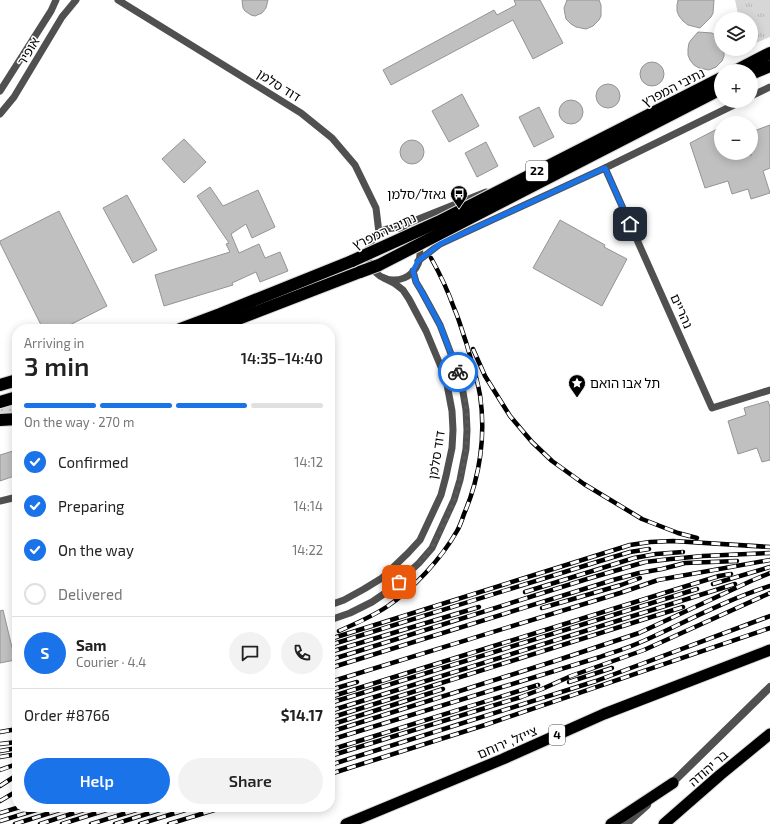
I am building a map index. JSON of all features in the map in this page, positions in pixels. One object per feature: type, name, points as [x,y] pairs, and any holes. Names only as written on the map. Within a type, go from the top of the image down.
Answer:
[{"type":"highway","points":[[748,64],[770,52]]},
{"type":"highway","points":[[758,71],[770,66]]},
{"type":"highway","name":"נתיבי המפרץ","points":[[193,324],[352,261],[438,222],[714,81]]},
{"type":"highway","name":"נתיבי המפרץ","points":[[224,324],[379,265],[714,93]]},
{"type":"highway","points":[[0,385],[12,381]]},
{"type":"highway","points":[[0,402],[12,398]]},
{"type":"highway","points":[[0,420],[12,419]]},
{"type":"highway","name":"צייזל, ירוחם","points":[[346,824],[503,759],[604,714],[770,650]]},
{"type":"highway","name":"בר יהודה","points":[[664,824],[770,734]]},
{"type":"highway","points":[[611,824],[672,783]]},
{"type":"street","name":"אופיר","points":[[0,91],[51,11],[56,0]]},
{"type":"street","name":"אופיר","points":[[0,114],[14,97],[62,17],[76,0]]},
{"type":"street","name":"דוד סלמן","points":[[118,0],[301,113],[332,138],[355,165],[376,208],[380,232]]},
{"type":"street","points":[[746,64],[770,52]]},
{"type":"street","points":[[396,228],[410,234],[415,239],[419,254],[418,261],[413,271],[407,276],[392,280],[377,274],[369,261],[368,253],[370,245],[380,232],[387,229],[396,228],[533,173],[714,81]]},
{"type":"street","points":[[758,93],[770,87]]},
{"type":"street","points":[[418,261],[440,244],[605,168],[728,108]]},
{"type":"street","name":"נהריים","points":[[605,168],[712,408],[770,390]]},
{"type":"street","points":[[440,244],[450,230],[463,218],[524,188],[531,179],[533,173]]},
{"type":"street","points":[[335,618],[350,613],[372,602],[391,589],[419,563],[432,548],[444,524],[460,480],[466,450],[467,430],[466,410],[459,374],[440,325],[416,282],[413,271]]},
{"type":"street","name":"דוד סלמן","points":[[335,603],[344,600],[382,578],[420,540],[441,495],[452,448],[452,412],[446,379],[426,331],[410,299],[403,290],[384,278]]},
{"type":"street","points":[[0,501],[12,497]]},
{"type":"street","points":[[626,824],[672,783],[770,687]]},
{"type":"green space","points":[[735,0],[770,0],[770,37],[758,42],[758,12],[738,12]]},
{"type":"green space","points":[[12,405],[12,416],[0,416],[0,409]]},
{"type":"building","points":[[242,0],[268,0],[266,8],[262,13],[255,16],[245,11]]},
{"type":"building","points":[[514,0],[540,0],[563,43],[533,59],[513,20],[391,85],[383,70],[494,10],[497,15],[516,5]]},
{"type":"building","points":[[567,0],[599,0],[601,5],[601,16],[599,20],[593,26],[586,29],[576,27],[571,24],[566,19],[564,8]]},
{"type":"building","points":[[678,0],[714,0],[713,13],[700,28],[688,25],[679,16],[677,11]]},
{"type":"building","points":[[698,32],[714,34],[714,56],[724,56],[722,61],[719,64],[714,64],[714,68],[709,70],[699,68],[694,65],[688,55],[689,43]]},
{"type":"building","points":[[652,62],[661,65],[664,74],[661,83],[652,86],[643,83],[640,74],[643,65]]},
{"type":"building","points":[[608,84],[617,87],[620,96],[617,105],[608,108],[599,105],[596,96],[599,87]]},
{"type":"building","points":[[462,94],[479,126],[449,142],[432,111]]},
{"type":"building","points":[[571,100],[580,103],[583,112],[580,121],[571,124],[562,121],[559,112],[562,103]]},
{"type":"building","points":[[539,107],[554,137],[534,147],[519,117]]},
{"type":"building","points":[[770,125],[770,168],[763,171],[770,193],[751,199],[748,189],[732,194],[728,181],[705,188],[690,143],[714,131],[714,160],[758,160],[758,129]]},
{"type":"building","points":[[184,139],[206,162],[184,183],[162,159]]},
{"type":"building","points":[[412,140],[421,143],[424,152],[421,161],[412,164],[403,161],[400,152],[403,143]]},
{"type":"building","points":[[486,142],[498,166],[477,177],[465,153]]},
{"type":"building","points":[[210,187],[223,206],[258,190],[275,227],[252,238],[246,224],[231,234],[239,253],[259,244],[265,258],[280,252],[288,271],[260,282],[256,272],[232,283],[233,285],[164,306],[155,275],[230,252],[226,244],[229,243],[197,196]]},
{"type":"building","points":[[127,195],[157,250],[133,263],[103,208]]},
{"type":"building","points":[[59,211],[107,306],[72,324],[40,324],[0,241]]},
{"type":"building","points":[[560,220],[627,259],[602,306],[533,268]]},
{"type":"building","points":[[768,401],[770,407],[770,460],[762,462],[757,448],[738,454],[728,421],[746,415],[744,408]]},
{"type":"building","points":[[12,451],[12,477],[0,481],[0,455]]},
{"type":"building","points":[[3,610],[12,648],[12,661],[0,663],[0,611]]},
{"type":"railway","points":[[339,631],[358,623],[398,599],[408,591],[435,562],[451,542],[461,523],[470,500],[478,471],[482,440],[482,410],[479,388],[457,316],[444,283],[431,258]]},
{"type":"railway","points":[[473,349],[485,376],[510,416],[532,442],[552,461],[584,484],[642,519],[678,533],[697,538]]},
{"type":"railway","points":[[335,637],[630,545],[673,541],[770,547]]},
{"type":"railway","points":[[335,643],[600,561],[630,552],[649,549]]},
{"type":"railway","points":[[525,592],[634,558],[656,554],[683,552]]},
{"type":"railway","points":[[335,658],[645,562],[703,556],[770,553]]},
{"type":"railway","points":[[335,680],[658,580],[770,560]]},
{"type":"railway","points":[[335,666],[639,573],[685,563],[737,561]]},
{"type":"railway","points":[[713,584],[770,567]]},
{"type":"railway","points":[[335,730],[639,633],[770,573]]},
{"type":"railway","points":[[335,695],[719,576],[731,574]]},
{"type":"railway","points":[[542,608],[640,578]]},
{"type":"railway","points":[[335,709],[735,584]]},
{"type":"railway","points":[[335,738],[621,650],[721,605],[770,586]]},
{"type":"railway","points":[[335,701],[697,589]]},
{"type":"railway","points":[[335,754],[521,697],[571,676],[644,650],[770,593]]},
{"type":"railway","points":[[335,650],[479,607]]},
{"type":"railway","points":[[335,716],[683,607]]},
{"type":"railway","points":[[335,763],[596,681],[770,616]]},
{"type":"railway","points":[[335,772],[485,725],[770,628]]},
{"type":"railway","points":[[569,682],[612,668]]},
{"type":"railway","points":[[335,689],[357,682]]},
{"type":"railway","points":[[335,748],[538,685]]},
{"type":"railway","points":[[335,723],[443,689]]},
{"type":"railway","points":[[0,732],[12,730]]},
{"type":"railway","points":[[0,744],[12,743]]},
{"type":"railway","points":[[0,751],[12,749]]},
{"type":"railway","points":[[0,757],[12,755]]},
{"type":"railway","points":[[0,770],[12,766]]},
{"type":"railway","points":[[0,786],[12,778]]},
{"type":"railway","points":[[0,801],[12,794]]},
{"type":"railway","points":[[0,813],[12,809]]},
{"type":"railway","points":[[0,821],[30,812]]},
{"type":"railway","points":[[15,824],[53,812]]},
{"type":"railway","points":[[40,824],[77,812]]},
{"type":"railway","points":[[62,824],[100,812]]},
{"type":"railway","points":[[91,824],[130,812]]},
{"type":"railway","points":[[115,824],[153,812]]},
{"type":"railway","points":[[140,824],[179,812]]},
{"type":"railway","points":[[169,824],[208,812]]},
{"type":"way so far","points":[[399,582],[432,548],[454,500],[460,480],[466,450],[467,430],[466,410],[458,372]]},
{"type":"place","name":"גאזל/סלמן","points":[[459,209]]},
{"type":"place","name":"תל אבו הואם","points":[[577,398]]},
{"type":"route","points":[[458,372],[440,325],[416,282],[413,271],[418,261],[440,244],[605,168],[630,224]]}]
